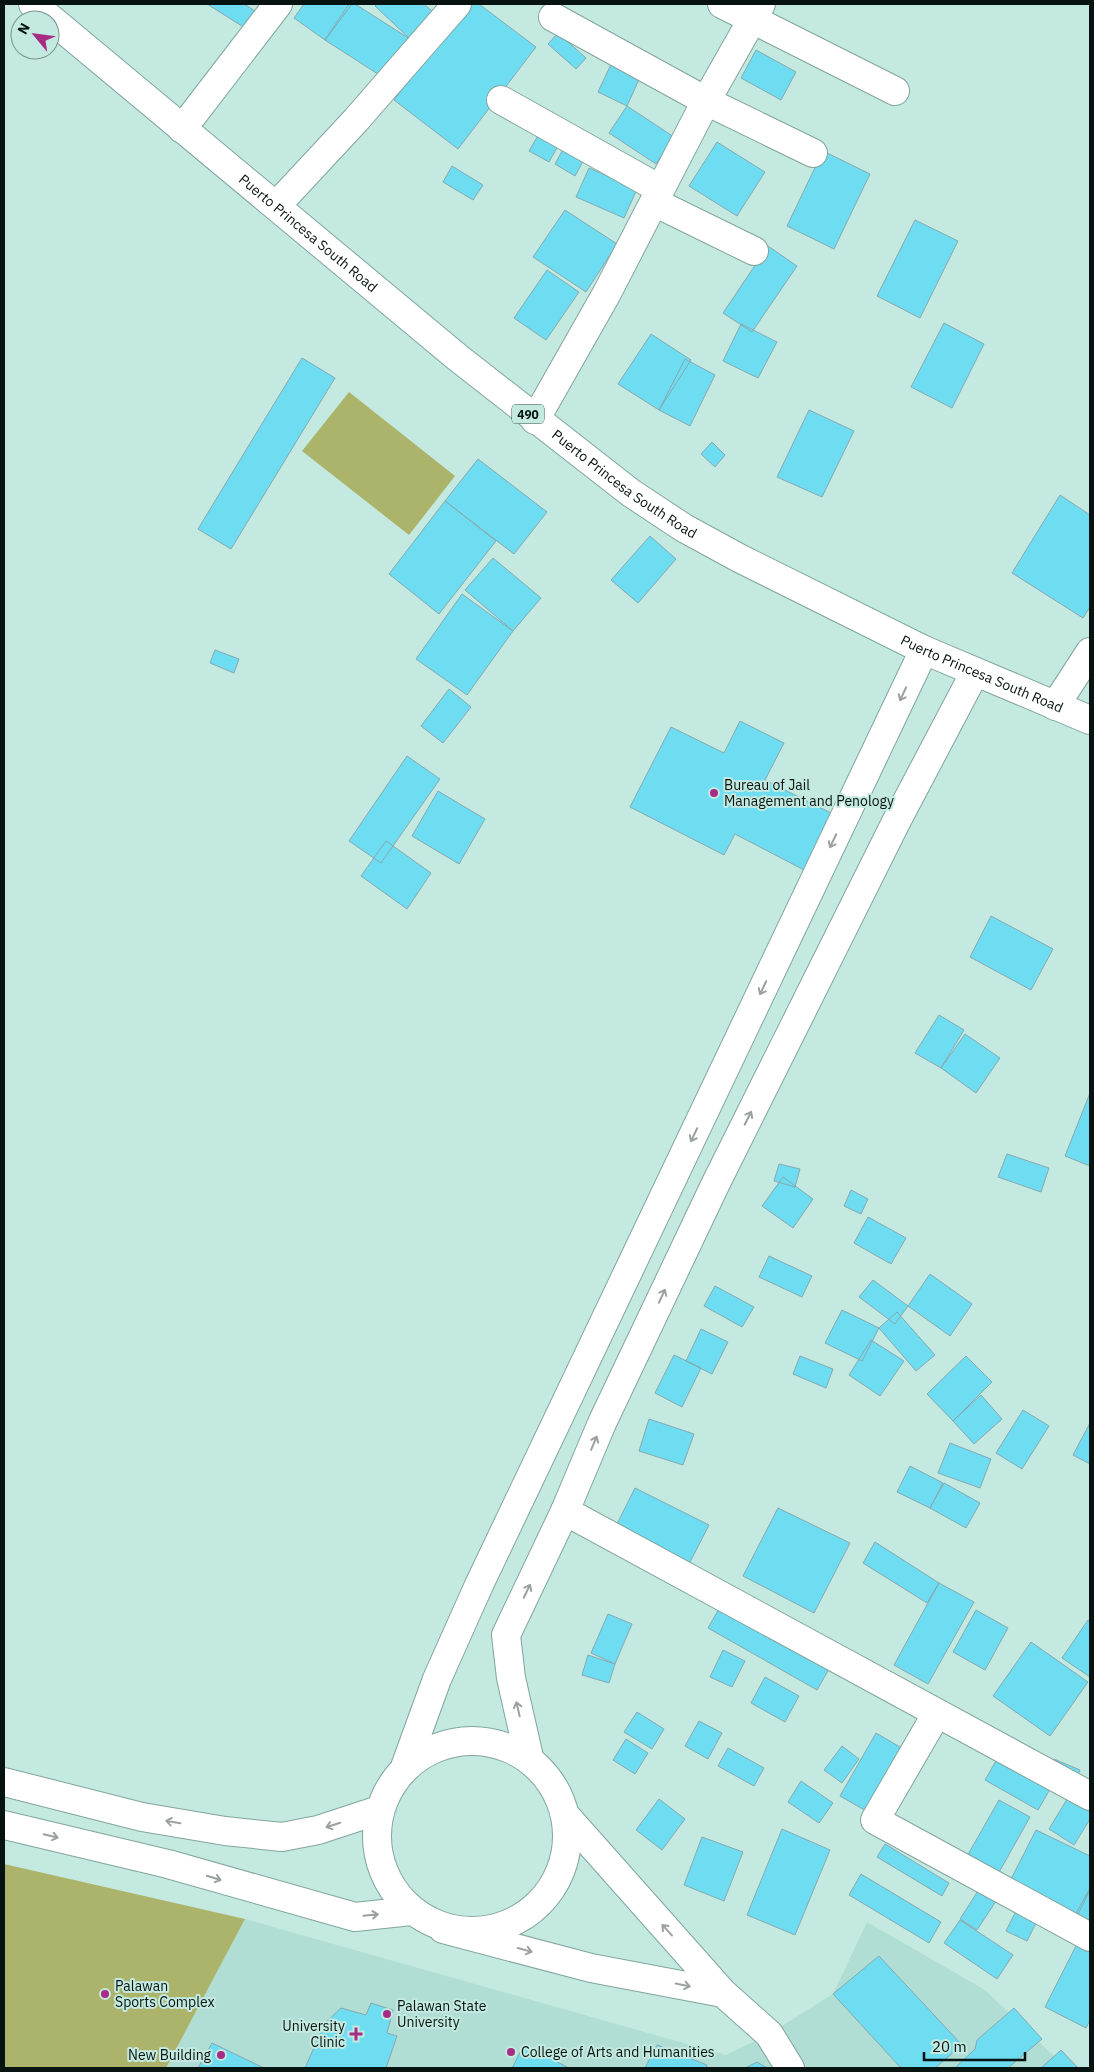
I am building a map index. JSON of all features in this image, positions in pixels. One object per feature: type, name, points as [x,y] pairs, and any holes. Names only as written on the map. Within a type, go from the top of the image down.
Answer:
[{"type":"street","name":"Puerto Princesa South Road","points":[[32,4],[457,358],[631,493],[684,528],[739,558],[924,650],[1090,720]]},
{"type":"street","points":[[182,129],[278,4]]},
{"type":"street","points":[[276,206],[356,120],[457,4]]},
{"type":"street","points":[[722,4],[756,12],[895,92]]},
{"type":"street","points":[[535,420],[607,293],[706,102],[756,12]]},
{"type":"street","points":[[553,17],[706,102],[813,153]]},
{"type":"street","points":[[501,100],[657,196],[754,251]]},
{"type":"street","points":[[723,1993],[591,1968],[444,1929],[411,1911],[387,1883],[376,1847],[379,1810],[390,1787],[405,1767],[437,1679],[480,1585],[924,650]]},
{"type":"street","points":[[1055,706],[1090,652]]},
{"type":"street","points":[[529,1757],[511,1678],[506,1635],[565,1511],[602,1423],[714,1185],[896,822],[975,672]]},
{"type":"street","points":[[565,1511],[1090,1796]]},
{"type":"street","points":[[937,1713],[875,1820],[1090,1937]]},
{"type":"street","points":[[405,1767],[438,1746],[477,1740],[529,1757],[548,1776],[566,1816],[723,1993],[769,2034],[790,2068]]},
{"type":"street","points":[[4,1782],[142,1817],[225,1831],[282,1836],[318,1830],[379,1810]]},
{"type":"street","points":[[444,1929],[483,1932],[521,1919],[551,1893],[566,1856],[566,1816]]},
{"type":"street","points":[[4,1825],[168,1864],[355,1917],[411,1911]]},
{"type":"shaded area","name":"Palawan State University","points":[[245,1919],[726,2055],[769,2034],[833,1994],[867,1922],[985,1990],[1066,2068],[166,2068]]},
{"type":"green space","points":[[349,392],[455,476],[409,535],[302,451]]},
{"type":"green space","name":"Palawan Sports Complex","points":[[4,1864],[245,1919],[166,2068],[4,2068]]},
{"type":"building","points":[[207,4],[244,4],[255,11],[245,28]]},
{"type":"building","points":[[304,4],[352,4],[325,40],[294,18]]},
{"type":"building","points":[[349,4],[355,4],[410,39],[384,78],[325,40]]},
{"type":"building","points":[[377,4],[424,4],[434,13],[410,39],[375,6]]},
{"type":"building","points":[[467,4],[479,4],[536,47],[458,149],[394,100]]},
{"type":"building","points":[[558,33],[586,58],[576,69],[548,44]]},
{"type":"building","points":[[756,50],[796,72],[781,100],[741,78]]},
{"type":"building","points":[[613,60],[642,73],[627,106],[598,92]]},
{"type":"building","points":[[627,106],[674,137],[656,164],[609,133]]},
{"type":"building","points":[[543,127],[563,137],[549,162],[529,151]]},
{"type":"building","points":[[567,142],[587,154],[575,176],[555,164]]},
{"type":"building","points":[[717,142],[765,172],[737,216],[689,186]]},
{"type":"building","points":[[823,151],[870,174],[834,249],[787,226]]},
{"type":"building","points":[[452,166],[483,185],[473,200],[443,182]]},
{"type":"building","points":[[589,168],[637,189],[624,218],[576,197]]},
{"type":"building","points":[[565,210],[617,244],[586,292],[533,257]]},
{"type":"building","points":[[915,220],[958,241],[920,318],[877,296]]},
{"type":"building","points":[[768,246],[797,266],[752,332],[723,313]]},
{"type":"building","points":[[547,270],[579,292],[546,340],[514,318]]},
{"type":"building","points":[[944,323],[984,344],[952,408],[911,387]]},
{"type":"building","points":[[741,324],[777,342],[758,378],[723,361]]},
{"type":"building","points":[[651,334],[691,360],[659,410],[618,384]]},
{"type":"building","points":[[302,358],[335,378],[231,549],[198,529]]},
{"type":"building","points":[[685,359],[715,375],[690,426],[659,410]]},
{"type":"building","points":[[809,410],[854,431],[822,497],[777,477]]},
{"type":"building","points":[[712,442],[725,455],[715,467],[701,454]]},
{"type":"building","points":[[478,459],[547,512],[514,554],[445,501]]},
{"type":"building","points":[[1060,495],[1090,515],[1090,607],[1083,618],[1012,573]]},
{"type":"building","points":[[445,501],[496,541],[439,614],[389,574]]},
{"type":"building","points":[[650,536],[676,559],[638,603],[611,580]]},
{"type":"building","points":[[493,558],[541,598],[513,631],[465,590]]},
{"type":"building","points":[[462,594],[513,631],[467,695],[416,659]]},
{"type":"building","points":[[215,650],[239,659],[234,673],[210,663]]},
{"type":"building","points":[[449,689],[471,707],[443,743],[421,726]]},
{"type":"building","name":"Bureau of Jail Management and Penology","points":[[740,721],[784,743],[765,780],[835,815],[806,871],[735,834],[724,855],[630,807],[671,727],[724,753]]},
{"type":"building","points":[[407,756],[440,779],[381,863],[349,841]]},
{"type":"building","points":[[438,791],[485,819],[459,864],[412,836]]},
{"type":"building","points":[[386,841],[431,873],[407,909],[361,876]]},
{"type":"building","points":[[991,916],[1053,949],[1031,990],[970,957]]},
{"type":"building","points":[[939,1015],[964,1030],[941,1068],[915,1053]]},
{"type":"building","points":[[965,1034],[1000,1058],[976,1093],[941,1068]]},
{"type":"building","points":[[1090,1093],[1090,1166],[1065,1156]]},
{"type":"building","points":[[1007,1154],[1049,1168],[1041,1192],[998,1177]]},
{"type":"building","points":[[779,1164],[800,1169],[795,1187],[774,1181]]},
{"type":"building","points":[[783,1177],[813,1199],[793,1228],[762,1206]]},
{"type":"building","points":[[851,1190],[868,1199],[861,1214],[844,1206]]},
{"type":"building","points":[[868,1217],[906,1238],[891,1264],[854,1243]]},
{"type":"building","points":[[769,1256],[812,1276],[802,1297],[759,1277]]},
{"type":"building","points":[[930,1274],[972,1304],[950,1336],[908,1306]]},
{"type":"building","points":[[873,1280],[908,1306],[895,1324],[859,1297]]},
{"type":"building","points":[[715,1286],[754,1307],[742,1327],[704,1306]]},
{"type":"building","points":[[842,1310],[879,1328],[862,1361],[825,1343]]},
{"type":"building","points":[[897,1312],[935,1355],[916,1371],[879,1328]]},
{"type":"building","points":[[701,1329],[728,1342],[712,1374],[686,1361]]},
{"type":"building","points":[[871,1340],[904,1361],[880,1396],[849,1375]]},
{"type":"building","points":[[674,1355],[701,1368],[682,1407],[655,1393]]},
{"type":"building","points":[[800,1356],[833,1369],[826,1388],[793,1374]]},
{"type":"building","points":[[966,1356],[992,1382],[953,1421],[927,1394]]},
{"type":"building","points":[[981,1395],[1002,1419],[974,1444],[953,1421]]},
{"type":"building","points":[[1023,1410],[1049,1426],[1022,1469],[996,1453]]},
{"type":"building","points":[[649,1419],[694,1434],[683,1465],[639,1451]]},
{"type":"building","points":[[1090,1423],[1090,1464],[1073,1455]]},
{"type":"building","points":[[950,1443],[991,1459],[980,1488],[938,1473]]},
{"type":"building","points":[[910,1466],[943,1483],[930,1508],[897,1492]]},
{"type":"building","points":[[944,1483],[980,1503],[966,1528],[930,1508]]},
{"type":"building","points":[[635,1488],[709,1525],[689,1564],[616,1526]]},
{"type":"building","points":[[778,1508],[850,1543],[814,1613],[743,1576]]},
{"type":"building","points":[[875,1542],[939,1583],[927,1603],[863,1563]]},
{"type":"building","points":[[939,1583],[974,1602],[928,1684],[894,1665]]},
{"type":"building","points":[[724,1600],[833,1662],[817,1690],[708,1628]]},
{"type":"building","points":[[976,1610],[1008,1628],[985,1670],[953,1652]]},
{"type":"building","points":[[608,1614],[632,1624],[615,1664],[591,1653]]},
{"type":"building","points":[[1088,1620],[1090,1621],[1090,1677],[1062,1658]]},
{"type":"building","points":[[1031,1642],[1088,1682],[1050,1736],[993,1696]]},
{"type":"building","points":[[723,1650],[745,1661],[732,1687],[710,1677]]},
{"type":"building","points":[[588,1655],[615,1664],[609,1683],[582,1675]]},
{"type":"building","points":[[765,1677],[799,1696],[785,1722],[751,1703]]},
{"type":"building","points":[[637,1712],[664,1729],[652,1749],[624,1732]]},
{"type":"building","points":[[699,1721],[722,1733],[708,1759],[685,1746]]},
{"type":"building","points":[[876,1733],[912,1754],[875,1816],[840,1796]]},
{"type":"building","points":[[626,1739],[648,1753],[635,1774],[613,1760]]},
{"type":"building","points":[[842,1746],[859,1759],[842,1783],[824,1770]]},
{"type":"building","points":[[728,1748],[764,1768],[754,1786],[718,1766]]},
{"type":"building","points":[[1000,1754],[1053,1784],[1038,1810],[985,1780]]},
{"type":"building","points":[[1054,1759],[1080,1770],[1075,1782],[1049,1771]]},
{"type":"building","points":[[801,1781],[833,1803],[819,1823],[788,1802]]},
{"type":"building","points":[[1069,1796],[1090,1810],[1090,1819],[1074,1845],[1049,1829]]},
{"type":"building","points":[[659,1799],[685,1819],[662,1850],[636,1830]]},
{"type":"building","points":[[999,1800],[1030,1817],[993,1883],[962,1865]]},
{"type":"building","points":[[782,1829],[830,1850],[795,1935],[747,1915]]},
{"type":"building","points":[[1036,1830],[1090,1856],[1090,1890],[1077,1916],[1009,1883]]},
{"type":"building","points":[[702,1837],[743,1852],[724,1901],[684,1885]]},
{"type":"building","points":[[885,1844],[949,1883],[942,1896],[877,1857]]},
{"type":"building","points":[[861,1874],[941,1922],[929,1943],[849,1895]]},
{"type":"building","points":[[985,1880],[1002,1892],[977,1930],[960,1919]]},
{"type":"building","points":[[1090,1888],[1090,1925],[1074,1917]]},
{"type":"building","points":[[1015,1913],[1036,1923],[1027,1941],[1006,1931]]},
{"type":"building","points":[[960,1920],[1013,1955],[997,1979],[944,1943]]},
{"type":"building","points":[[1077,1944],[1090,1950],[1090,2020],[1086,2028],[1045,2007]]},
{"type":"building","points":[[879,1956],[962,2045],[935,2068],[901,2068],[833,1994]]},
{"type":"building","name":"University Clinic","points":[[371,2003],[393,2010],[387,2033],[397,2036],[386,2068],[305,2068],[325,2023],[341,2008],[366,2015]]},
{"type":"building","points":[[1014,2008],[1042,2039],[1008,2068],[955,2068],[975,2049],[977,2040]]},
{"type":"building","name":"New Building","points":[[212,2043],[264,2068],[198,2068]]},
{"type":"building","points":[[524,2045],[569,2068],[512,2068]]},
{"type":"building","points":[[657,2045],[707,2065],[706,2068],[645,2068]]},
{"type":"building","points":[[1061,2050],[1078,2068],[1041,2068]]},
{"type":"building","points":[[757,2062],[767,2068],[745,2068]]},
{"type":"place","name":"Bureau of Jail Management and Penology","points":[[714,793]]},
{"type":"place","name":"Palawan Sports Complex","points":[[105,1994]]},
{"type":"place","name":"Palawan State University","points":[[387,2014]]},
{"type":"place","name":"University Clinic","points":[[356,2034]]},
{"type":"place","name":"College of Arts and Humanities","points":[[511,2052]]},
{"type":"place","name":"New Building","points":[[221,2055]]}]
